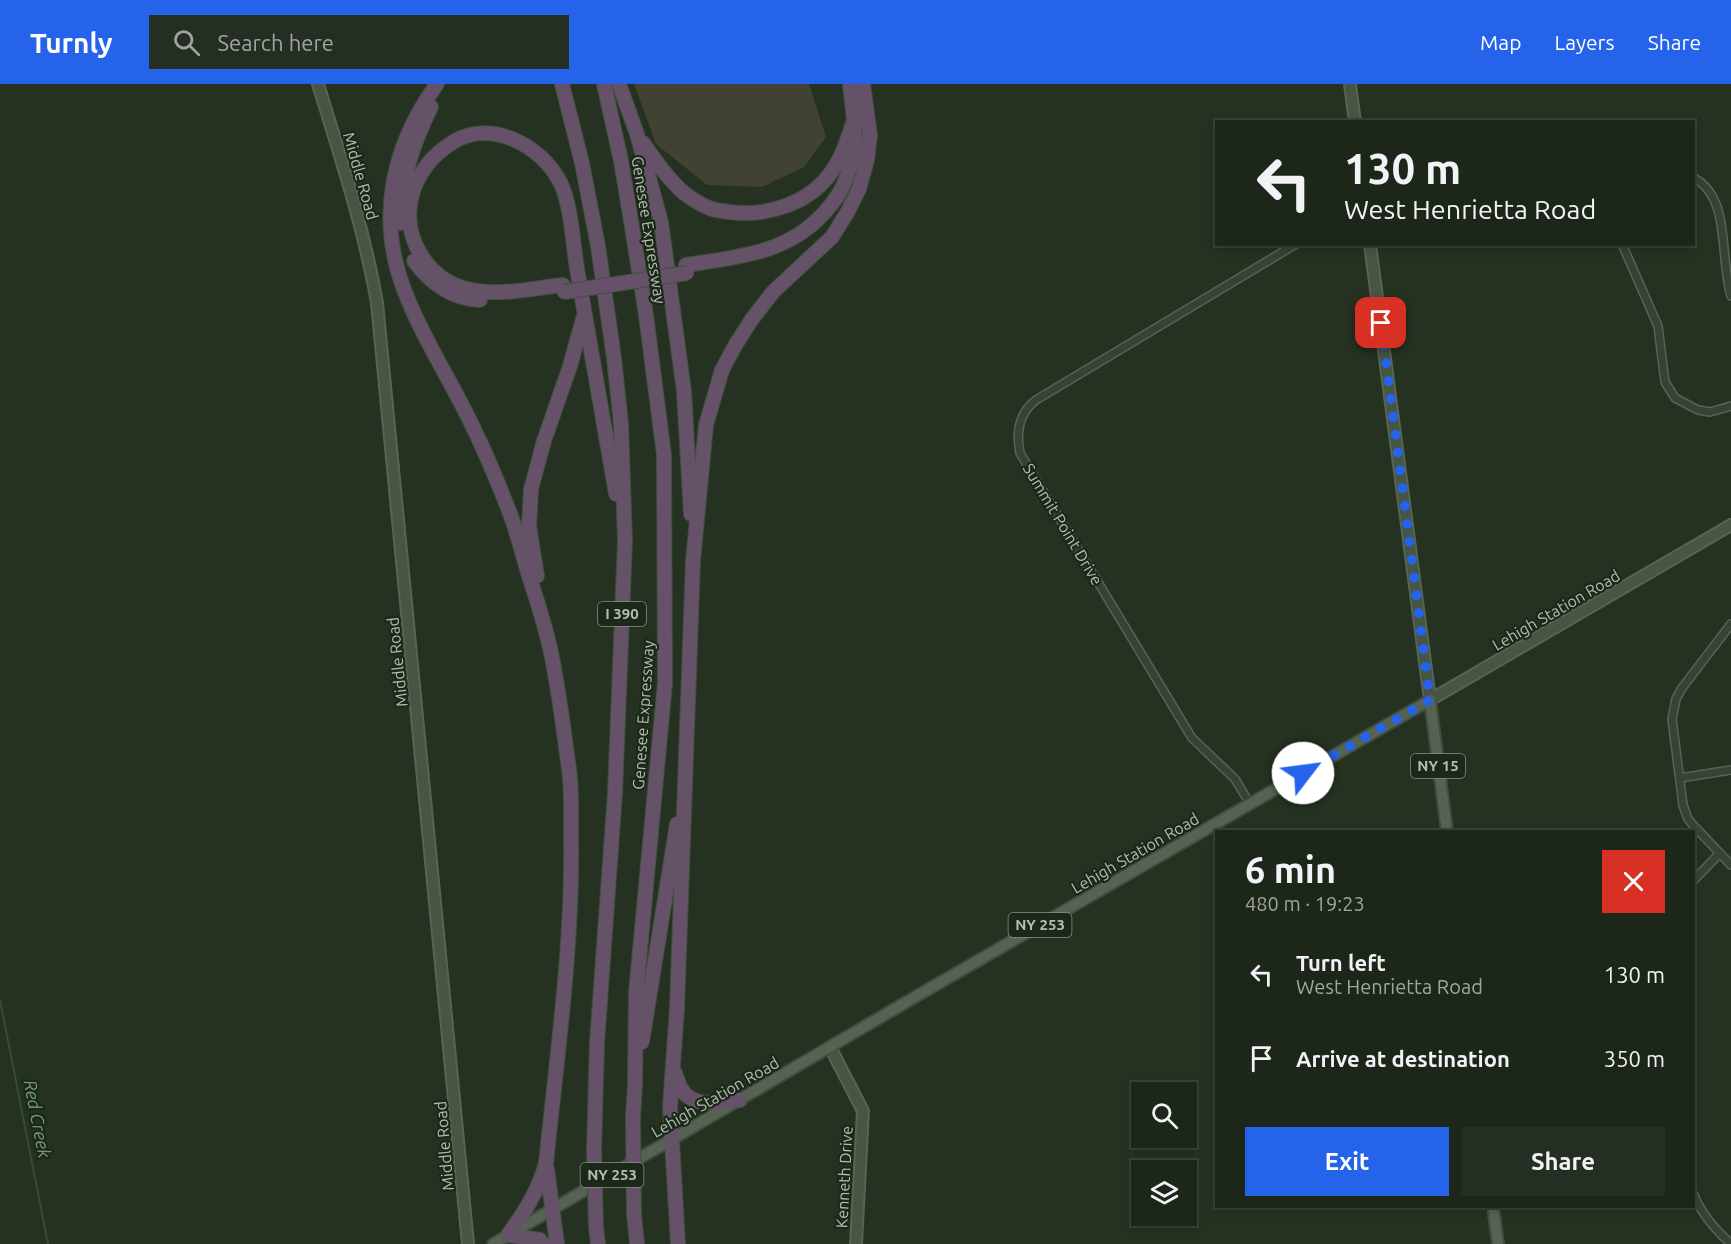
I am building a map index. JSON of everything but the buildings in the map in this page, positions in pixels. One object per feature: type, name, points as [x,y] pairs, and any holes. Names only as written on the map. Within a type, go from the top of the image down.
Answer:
[{"type":"highway","points":[[437,84],[423,103],[399,155],[391,195],[390,223],[394,255],[404,291],[420,327],[472,424],[511,518],[543,620],[553,662],[570,773],[572,869],[546,1163],[541,1182],[530,1204],[508,1235],[540,1240],[543,1244]]},
{"type":"highway","points":[[444,84],[430,109],[411,153],[401,204],[401,224],[406,245],[426,277],[455,296],[473,300],[491,301],[686,269],[756,262],[779,255],[818,231],[847,198],[856,180],[862,159],[867,109]]},
{"type":"highway","name":"Genesee Expressway","points":[[562,84],[582,163],[598,246],[614,358],[621,424],[625,541],[615,793],[597,1043],[594,1150],[597,1244]]},
{"type":"highway","name":"Genesee Expressway","points":[[604,84],[633,227],[664,455],[664,683],[636,993],[633,1117],[634,1214],[637,1244]]},
{"type":"highway","points":[[619,84],[637,134],[662,222],[684,391],[693,561]]},
{"type":"highway","points":[[686,269],[776,247],[812,226],[840,194],[855,150],[850,84]]},
{"type":"highway","points":[[678,1244],[670,1123],[677,1008],[693,561],[706,425],[722,370],[736,344],[773,292],[832,237],[859,189],[867,160],[870,135],[863,84]]},
{"type":"highway","points":[[637,134],[658,164],[684,192],[699,202],[713,210],[741,213],[764,212],[783,207],[802,198],[826,179],[842,152],[854,120]]},
{"type":"highway","points":[[563,288],[495,292],[472,290],[453,285],[426,263],[412,235],[411,199],[425,166],[435,155],[454,141],[470,136],[486,133],[507,137],[526,145],[545,161],[560,182],[568,207],[625,541]]},
{"type":"highway","points":[[543,620],[529,526],[531,489],[585,314]]},
{"type":"highway","points":[[635,1085],[686,763]]},
{"type":"highway","points":[[672,1067],[682,1091],[690,1098],[702,1102],[722,1103],[741,1100]]},
{"type":"highway","points":[[546,1163],[557,1244]]},
{"type":"main road","name":"Lehigh Station Road","points":[[493,1244],[1430,700]]},
{"type":"main road","name":"NY 15","points":[[1430,700],[1447,830]]},
{"type":"main road","points":[[1493,1208],[1498,1244]]},
{"type":"street","name":"Middle Road","points":[[318,84],[357,216],[371,268],[377,303],[468,1244]]},
{"type":"street","points":[[1350,84],[1355,120]]},
{"type":"street","points":[[1695,178],[1708,184],[1722,201]]},
{"type":"street","points":[[1728,217],[1728,276],[1731,296]]},
{"type":"street","name":"Summit Point Drive","points":[[1250,804],[1234,778],[1192,738],[1020,453],[1018,435],[1024,413],[1036,400],[1293,246]]},
{"type":"street","name":"NY 15","points":[[1370,246],[1430,700]]},
{"type":"street","points":[[1623,246],[1658,326],[1665,382],[1676,398],[1698,410],[1710,412],[1731,406]]},
{"type":"street","name":"Lehigh Station Road","points":[[1430,700],[1731,525]]},
{"type":"street","points":[[1731,624],[1682,688],[1676,699],[1672,719],[1681,794],[1688,819],[1731,865]]},
{"type":"street","points":[[1680,778],[1731,770]]},
{"type":"street","points":[[1695,879],[1719,854]]},
{"type":"street","name":"Kenneth Drive","points":[[830,1047],[863,1112],[856,1244]]},
{"type":"street","points":[[1695,1198],[1708,1220],[1731,1244]]},
{"type":"green space","points":[[634,84],[809,84],[826,137],[804,167],[762,187],[707,185],[656,144]]},
{"type":"waterway","name":"Red Creek","points":[[0,1000],[48,1244]]},
{"type":"route","points":[[1303,773],[1430,700],[1381,323]]}]
